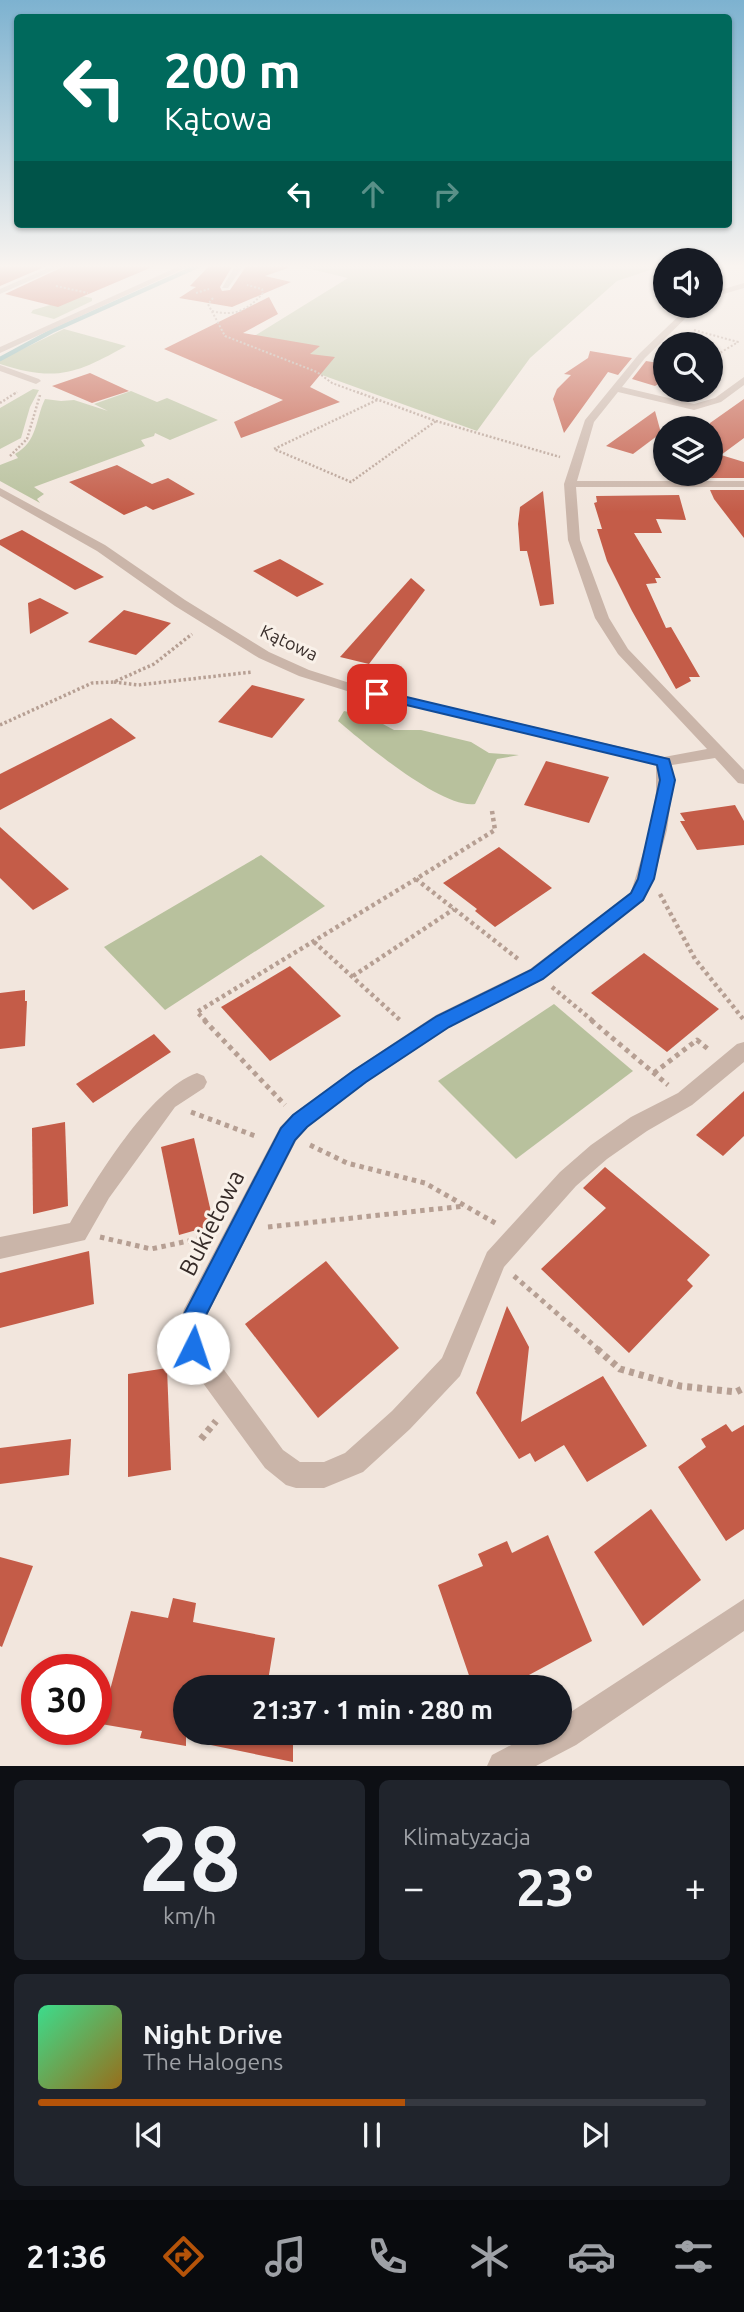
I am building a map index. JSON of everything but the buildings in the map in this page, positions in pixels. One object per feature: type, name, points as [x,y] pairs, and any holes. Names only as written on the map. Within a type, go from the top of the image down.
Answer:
[{"type":"street","points":[[651,347],[589,422],[570,484],[574,540],[602,618],[623,651],[744,779]]},
{"type":"street","points":[[0,368],[36,381]]},
{"type":"street","points":[[618,389],[694,407],[718,400],[744,380]]},
{"type":"street","points":[[570,484],[744,484]]},
{"type":"street","name":"Kątowa","points":[[0,491],[101,548],[264,655],[304,673],[352,688],[664,762],[698,754],[721,753]]},
{"type":"street","name":"Bukietowa","points":[[664,762],[667,780],[646,879],[638,896],[537,975],[443,1021],[294,1127],[193,1318],[193,1348],[274,1459],[296,1475],[324,1475],[354,1463],[401,1420],[451,1367],[495,1260],[516,1234],[568,1179],[599,1152],[639,1124],[685,1099],[735,1057]]},
{"type":"street","points":[[0,1248],[77,1232],[101,1191],[167,1103],[197,1082]]},
{"type":"street","points":[[503,1766],[565,1734],[744,1614]]},
{"type":"path","points":[[254,347],[317,372],[332,383],[436,421],[575,461]]},
{"type":"path","points":[[10,456],[27,439],[32,424],[33,407],[44,388],[36,381]]},
{"type":"path","points":[[378,399],[274,449],[351,482],[436,421]]},
{"type":"path","points":[[113,682],[154,664],[210,622]]},
{"type":"path","points":[[0,725],[92,683],[138,685],[252,672]]},
{"type":"path","points":[[492,811],[495,830]]},
{"type":"path","points":[[416,879],[197,1012],[294,1127],[346,1163],[425,1183],[516,1234]]},
{"type":"path","points":[[646,879],[672,908],[680,935],[711,982],[744,1020]]},
{"type":"path","points":[[352,976],[453,909]]},
{"type":"path","points":[[314,942],[419,1037]]},
{"type":"path","points":[[654,1073],[696,1040],[735,1057]]},
{"type":"path","points":[[167,1103],[262,1139],[294,1127]]},
{"type":"path","points":[[77,1232],[151,1249],[238,1230],[465,1206]]},
{"type":"path","points":[[495,1260],[620,1369],[680,1386],[736,1392],[744,1388]]},
{"type":"green space","points":[[26,347],[123,347],[79,369],[51,374],[19,370],[0,364],[0,360]]},
{"type":"green space","points":[[254,347],[542,347],[530,358],[477,431]]},
{"type":"green space","points":[[33,389],[39,390],[30,407],[21,438],[0,449],[0,408]]},
{"type":"green space","points":[[131,391],[157,402],[167,398],[218,420],[170,440],[155,433],[154,436],[141,440],[145,446],[34,487],[44,494],[37,499],[40,503],[0,481],[0,465],[18,458],[15,454],[32,436],[45,399],[74,400],[108,411],[94,404]]},
{"type":"green space","points":[[344,711],[370,717],[394,730],[421,730],[471,742],[489,753],[519,755],[497,759],[475,804],[461,803],[424,786],[366,744],[338,721]]},
{"type":"green space","points":[[261,855],[325,906],[165,1010],[104,947]]},
{"type":"green space","points":[[554,1004],[633,1071],[516,1159],[438,1081]]},
{"type":"waterway","points":[[0,359],[22,347]]},
{"type":"route","points":[[193,1348],[193,1318],[288,1134],[300,1121],[360,1076],[443,1021],[537,975],[638,896],[646,879],[667,780],[664,762],[377,694]]}]
